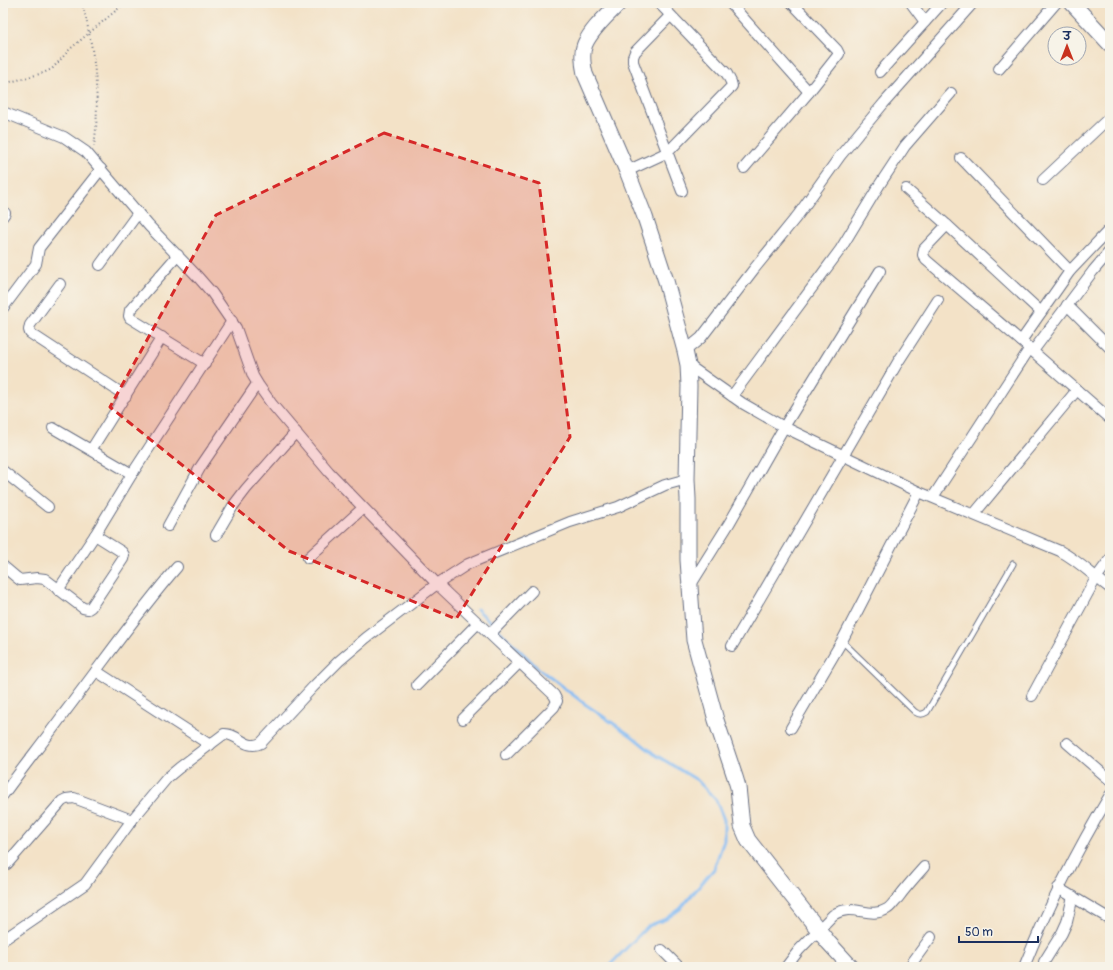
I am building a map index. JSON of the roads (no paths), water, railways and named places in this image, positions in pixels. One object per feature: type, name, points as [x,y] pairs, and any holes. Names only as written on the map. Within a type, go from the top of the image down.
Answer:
[{"type":"street","points":[[619,3],[604,19],[585,44],[583,63],[585,74],[627,171],[659,258],[686,358],[689,386],[687,479],[690,587],[694,640],[697,653],[716,720],[738,787],[742,826],[748,840],[818,929],[851,967]]},
{"type":"street","points":[[627,171],[668,152],[732,86],[727,74],[659,3]]},
{"type":"street","points":[[730,3],[809,92]]},
{"type":"street","points":[[744,168],[837,57],[838,52],[792,3]]},
{"type":"street","points":[[911,3],[925,22]]},
{"type":"street","points":[[880,72],[942,3]]},
{"type":"street","points":[[686,358],[754,269],[798,215],[840,156],[879,109],[973,3]]},
{"type":"street","points":[[999,69],[1056,3]]},
{"type":"street","points":[[1072,3],[1110,44]]},
{"type":"street","points":[[670,16],[635,52],[633,62],[682,191]]},
{"type":"street","points":[[732,396],[840,250],[905,146],[951,93]]},
{"type":"street","points":[[3,112],[64,137],[86,152],[138,213],[212,293],[232,320],[236,328],[257,384],[270,403],[329,472],[478,623],[494,630],[520,662],[554,695],[556,703],[554,707],[506,755]]},
{"type":"street","points":[[1043,180],[1110,118]]},
{"type":"street","points":[[961,158],[1070,271]]},
{"type":"street","points":[[3,308],[36,264],[37,250],[100,169]]},
{"type":"street","points":[[906,189],[1041,312]]},
{"type":"street","points":[[100,265],[138,213]]},
{"type":"street","points":[[947,225],[924,249],[924,257],[1110,419]]},
{"type":"street","points":[[1021,341],[1070,271],[1110,229]]},
{"type":"street","points":[[933,497],[1031,350],[1110,251]]},
{"type":"street","points":[[178,255],[130,310],[130,318],[205,364]]},
{"type":"street","points":[[690,587],[730,522],[784,427],[880,271]]},
{"type":"street","points":[[60,284],[30,325],[30,333],[126,396]]},
{"type":"street","points":[[732,646],[898,362],[938,300]]},
{"type":"street","points":[[1068,305],[1110,348]]},
{"type":"street","points":[[58,590],[95,535],[132,474],[205,364],[232,320]]},
{"type":"street","points":[[91,450],[162,337]]},
{"type":"street","points":[[686,358],[732,396],[784,427],[844,454],[919,492],[1060,551],[1085,567],[1096,578],[1110,588]]},
{"type":"street","points":[[168,526],[201,466],[257,384]]},
{"type":"street","points":[[974,514],[1077,390]]},
{"type":"street","points":[[53,428],[132,474]]},
{"type":"street","points":[[216,535],[233,506],[246,489],[296,432]]},
{"type":"street","points":[[3,471],[48,507]]},
{"type":"street","points":[[3,940],[85,884],[132,820],[167,778],[179,768],[222,736],[227,734],[231,734],[249,745],[257,746],[339,661],[366,638],[438,584],[468,564],[503,549],[570,522],[624,505],[665,485],[687,479]]},
{"type":"street","points":[[791,728],[842,641],[919,492]]},
{"type":"street","points":[[308,558],[363,508]]},
{"type":"street","points":[[3,566],[20,580],[37,578],[45,579],[85,609],[89,608],[124,555],[122,552],[95,535]]},
{"type":"street","points":[[1032,696],[1096,578],[1110,559]]},
{"type":"street","points":[[3,795],[28,759],[65,713],[150,598],[177,567]]},
{"type":"street","points":[[494,630],[532,591]]},
{"type":"street","points":[[417,685],[478,623]]},
{"type":"street","points":[[463,719],[520,662]]},
{"type":"street","points":[[96,671],[210,745]]},
{"type":"street","points":[[1067,743],[1110,780]]},
{"type":"street","points":[[1024,967],[1058,888],[1090,828],[1110,795]]},
{"type":"street","points":[[7,864],[62,801],[66,799],[74,798],[132,820]]},
{"type":"street","points":[[786,967],[799,950],[833,915],[845,909],[878,912],[888,908],[924,867]]},
{"type":"street","points":[[1058,888],[1110,919]]},
{"type":"street","points":[[1044,962],[1062,933],[1073,896]]},
{"type":"street","points":[[909,967],[931,937]]},
{"type":"street","points":[[662,950],[679,967]]},
{"type":"lane","points":[[842,641],[915,712],[919,715],[923,714],[927,712],[1013,564]]},
{"type":"waterway","points":[[477,609],[539,669],[654,754],[697,780],[716,800],[724,820],[724,840],[714,869],[680,909],[666,919],[648,926],[608,967]]}]
